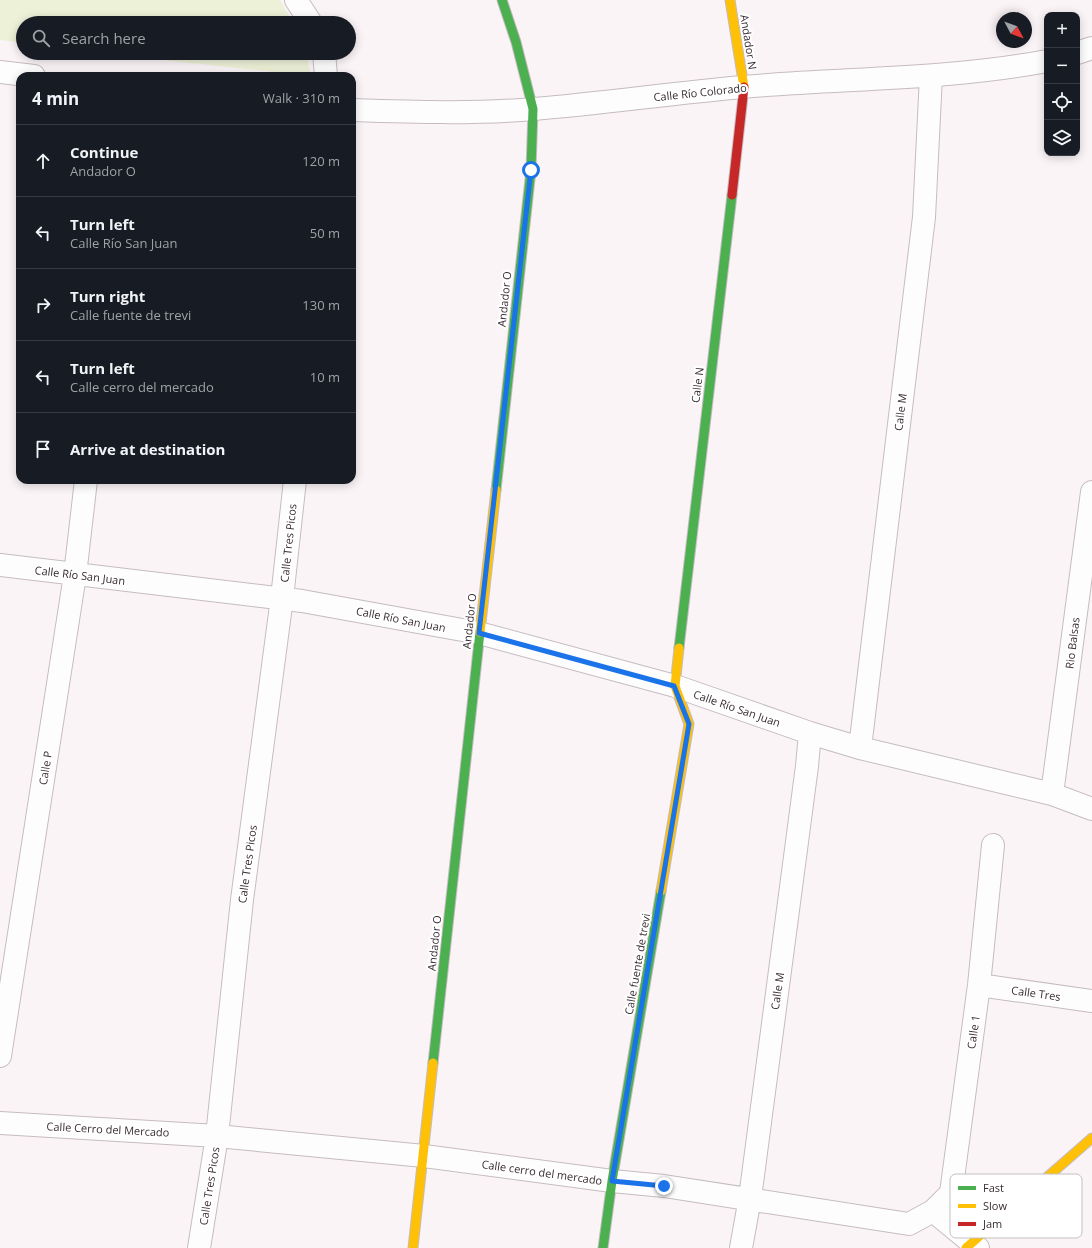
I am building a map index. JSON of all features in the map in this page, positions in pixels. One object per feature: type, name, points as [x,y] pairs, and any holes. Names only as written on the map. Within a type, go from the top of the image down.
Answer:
[{"type":"street","points":[[296,0],[306,16]]},
{"type":"street","name":"Andador O","points":[[414,1248],[479,633],[531,170],[533,110],[516,42],[502,0]]},
{"type":"street","name":"Andador N","points":[[730,0],[744,87]]},
{"type":"street","points":[[1080,52],[1092,48]]},
{"type":"street","points":[[325,60],[326,72]]},
{"type":"street","name":"Calle Río Colorado","points":[[356,110],[433,113],[533,110],[744,87],[931,76],[1007,68],[1044,62]]},
{"type":"street","points":[[0,72],[16,74]]},
{"type":"street","name":"Calle M","points":[[860,748],[924,217],[931,76]]},
{"type":"street","name":"Calle N","points":[[674,686],[744,87]]},
{"type":"street","name":"Calle P","points":[[0,1056],[75,575],[86,484]]},
{"type":"street","name":"Calle Tres Picos","points":[[199,1248],[217,1136],[242,900],[282,598],[295,484]]},
{"type":"street","name":"Rio Balsas","points":[[1052,794],[1092,492]]},
{"type":"street","name":"Calle Río San Juan","points":[[0,566],[282,598],[384,614],[479,633],[674,686],[810,733],[860,748],[1052,794],[1092,809]]},
{"type":"street","name":"Calle fuente de trevi","points":[[604,1248],[612,1181],[689,724],[674,686]]},
{"type":"street","name":"Calle M","points":[[742,1248],[750,1198],[807,766],[810,733]]},
{"type":"street","name":"Calle 1","points":[[954,1174],[980,985],[993,845]]},
{"type":"street","name":"Calle Tres","points":[[980,985],[1092,1001]]},
{"type":"street","name":"Calle Cerro del Mercado","points":[[0,1123],[217,1136]]},
{"type":"street","name":"Calle cerro del mercado","points":[[217,1136],[424,1156],[612,1181],[664,1186],[750,1198],[909,1224],[933,1211]]},
{"type":"street","points":[[1052,1174],[1092,1138]]},
{"type":"street","name":"Calle 1","points":[[933,1211],[950,1194]]},
{"type":"street","points":[[933,1211],[950,1226]]},
{"type":"street","points":[[963,1238],[972,1246],[981,1238]]},
{"type":"green space","points":[[0,0],[280,0],[289,16],[16,16],[16,42],[0,40]]},
{"type":"green space","points":[[163,60],[308,60],[310,72],[274,72]]},
{"type":"traffic: fast","points":[[496,490],[531,170],[533,109],[516,42],[502,0]]},
{"type":"traffic: fast","points":[[679,648],[732,195]]},
{"type":"traffic: fast","points":[[433,1063],[480,632]]},
{"type":"traffic: fast","points":[[603,1248],[612,1181],[661,891]]},
{"type":"traffic: slow","points":[[730,0],[744,87]]},
{"type":"traffic: slow","points":[[480,632],[496,490]]},
{"type":"traffic: slow","points":[[661,891],[689,724],[675,686],[679,648]]},
{"type":"traffic: slow","points":[[413,1248],[433,1063]]},
{"type":"traffic: slow","points":[[1051,1174],[1092,1138]]},
{"type":"traffic: slow","points":[[966,1248],[977,1238]]},
{"type":"traffic: jam","points":[[732,195],[744,87]]},
{"type":"route","points":[[531,170],[479,633],[674,686],[689,724],[612,1181],[664,1186]]}]
